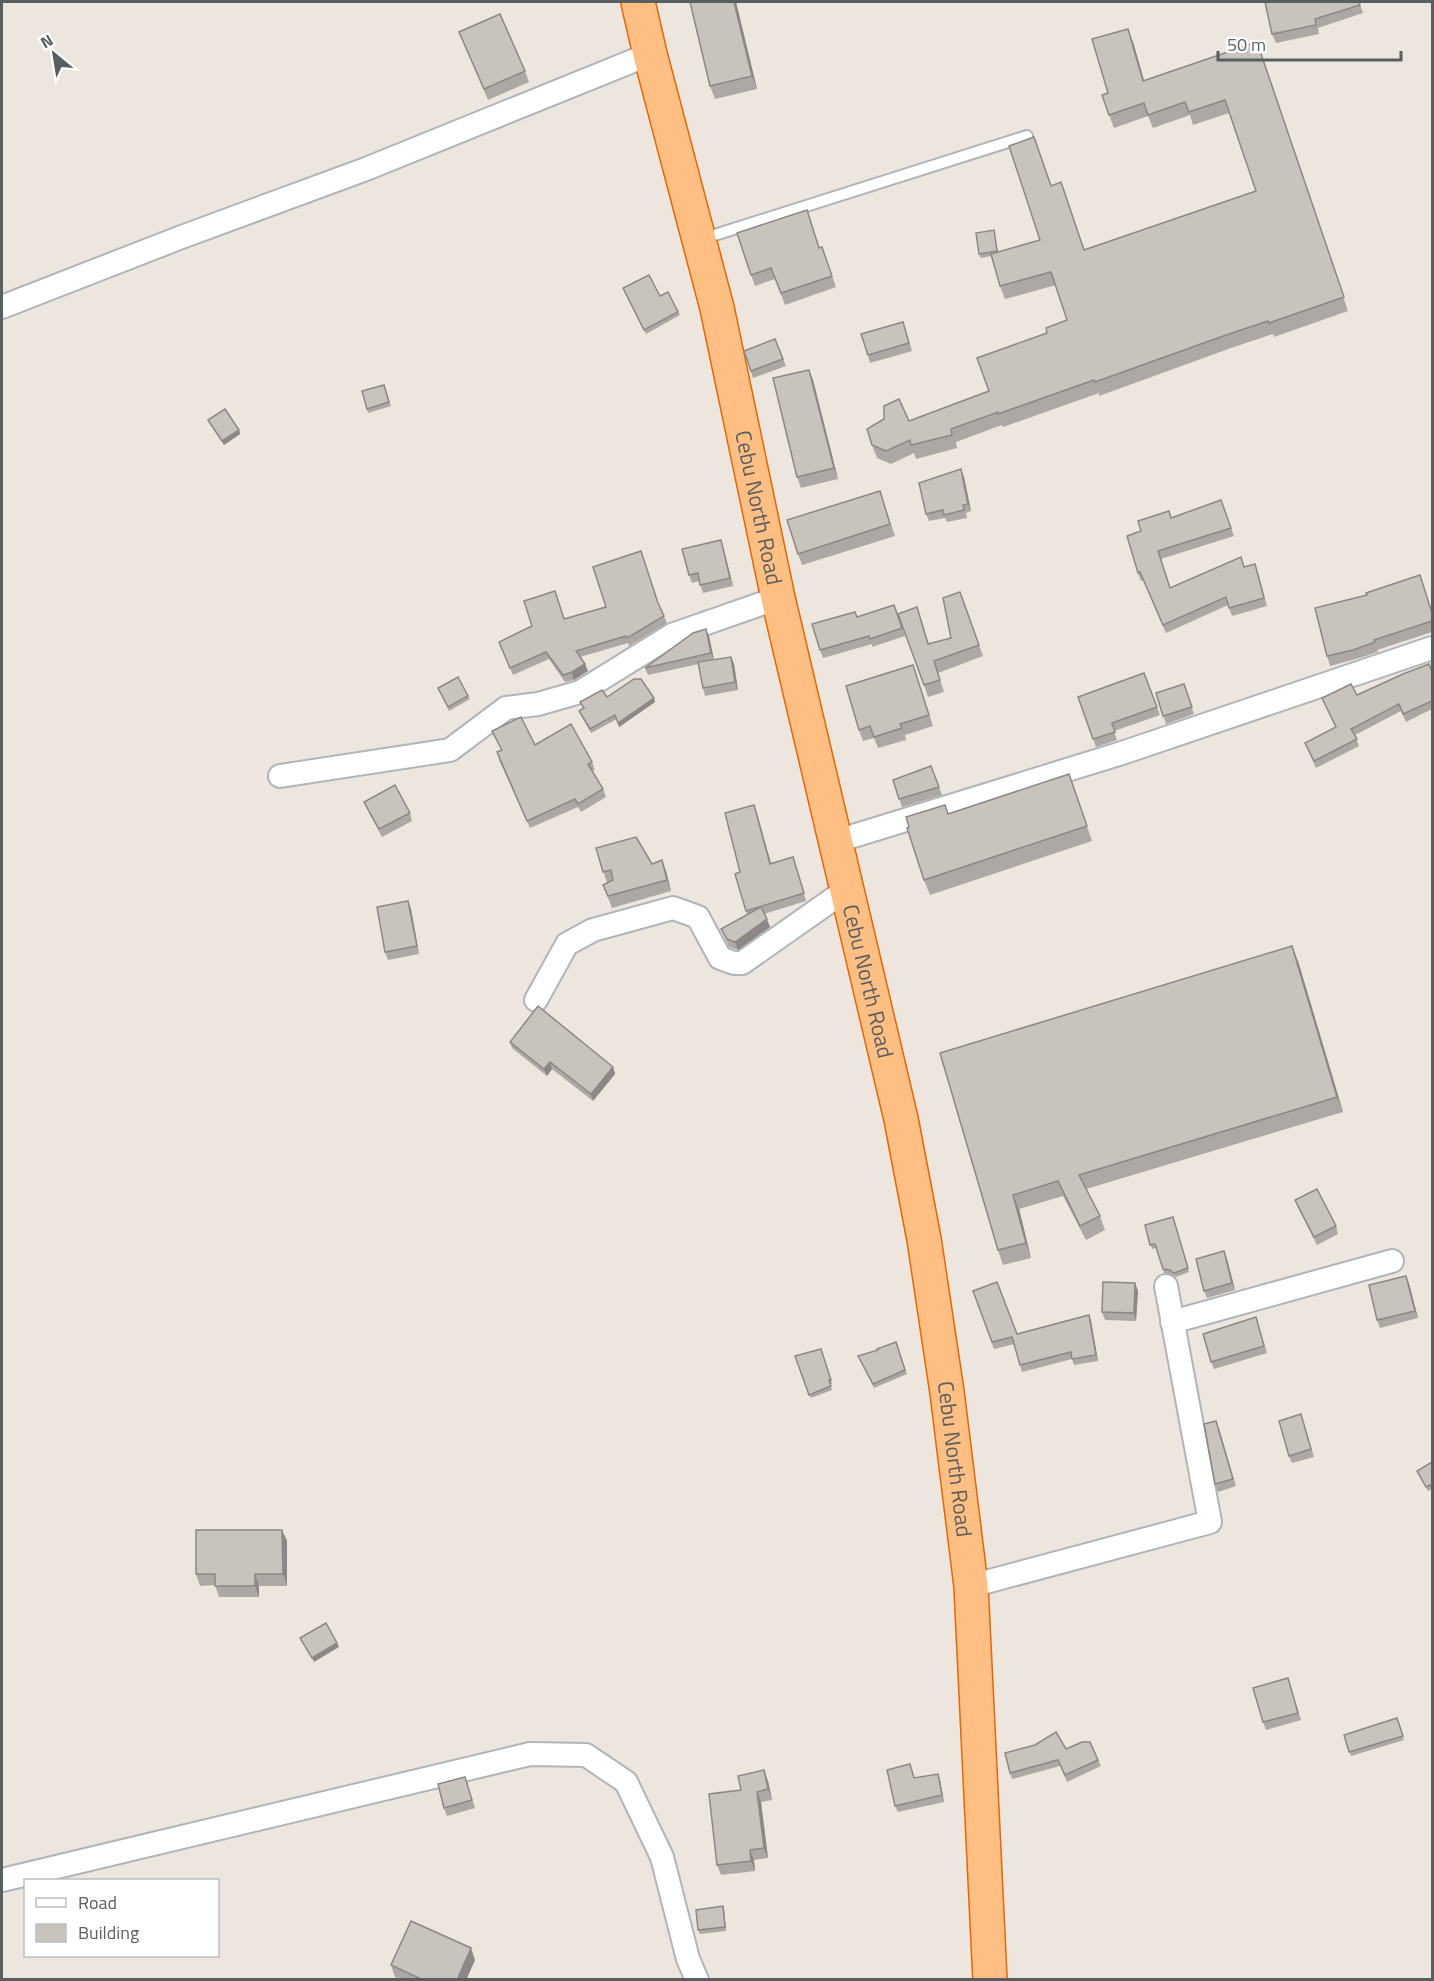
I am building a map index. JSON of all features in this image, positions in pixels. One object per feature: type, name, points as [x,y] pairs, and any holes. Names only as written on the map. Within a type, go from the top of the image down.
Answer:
[{"type":"highway","name":"Cebu North Road","points":[[638,2],[717,308],[778,598],[901,1119],[924,1239],[947,1392],[971,1586],[990,1980]]},
{"type":"street","points":[[2,307],[179,238],[366,170],[650,54]]},
{"type":"street","points":[[280,776],[450,750],[506,708],[538,704],[580,692],[672,635],[778,598]]},
{"type":"street","points":[[834,842],[1122,753],[1432,648]]},
{"type":"street","points":[[536,1000],[567,944],[593,930],[673,908],[698,917],[720,958],[742,963],[846,890]]},
{"type":"street","points":[[1172,1322],[1392,1262]]},
{"type":"street","points":[[971,1586],[1210,1522],[1166,1286]]},
{"type":"street","points":[[2,1880],[530,1754],[586,1755],[626,1782],[662,1857],[688,1959],[697,1980]]},
{"type":"lane","points":[[699,240],[1027,136]]},
{"type":"building","points":[[690,2],[734,2],[752,76],[710,86]]},
{"type":"building","points":[[1265,2],[1359,2],[1360,5],[1315,19],[1316,25],[1272,34]]},
{"type":"building","points":[[500,14],[525,71],[484,89],[459,32]]},
{"type":"building","points":[[1128,29],[1143,81],[1257,42],[1344,297],[1226,335],[1095,382],[1094,380],[998,414],[998,412],[951,429],[952,435],[911,445],[910,440],[886,451],[872,445],[867,429],[884,419],[884,406],[899,399],[909,421],[989,391],[977,358],[1047,333],[1046,328],[1067,320],[1051,272],[1000,286],[991,254],[1040,240],[1009,146],[1034,137],[1051,186],[1061,182],[1084,250],[1256,191],[1225,100],[1189,112],[1185,102],[1148,115],[1144,103],[1109,115],[1102,95],[1108,93],[1092,39]]},
{"type":"building","points":[[807,210],[819,248],[822,247],[832,276],[781,293],[771,268],[751,275],[737,233]]},
{"type":"building","points":[[994,230],[997,251],[979,254],[976,233]]},
{"type":"building","points":[[649,275],[660,296],[668,292],[678,312],[644,330],[623,288]]},
{"type":"building","points":[[903,322],[909,343],[868,355],[861,334]]},
{"type":"building","points":[[775,339],[783,359],[751,371],[744,351]]},
{"type":"building","points":[[809,370],[834,468],[797,477],[773,378]]},
{"type":"building","points":[[384,385],[389,402],[367,409],[362,391]]},
{"type":"building","points":[[225,409],[239,430],[222,441],[208,420]]},
{"type":"building","points":[[961,469],[968,504],[963,505],[964,510],[944,515],[943,510],[926,514],[919,483]]},
{"type":"building","points":[[880,491],[890,524],[798,554],[787,520]]},
{"type":"building","points":[[1221,500],[1231,528],[1158,551],[1170,588],[1241,557],[1244,567],[1255,564],[1264,598],[1229,608],[1226,597],[1163,625],[1140,572],[1138,573],[1127,536],[1141,531],[1138,521],[1169,511],[1171,518]]},
{"type":"building","points":[[721,540],[730,578],[700,585],[698,573],[689,575],[682,549]]},
{"type":"building","points":[[641,551],[664,616],[627,638],[626,636],[576,651],[585,664],[572,672],[563,675],[546,652],[510,668],[499,642],[532,626],[524,601],[555,591],[564,619],[606,607],[593,567]]},
{"type":"building","points":[[1420,575],[1432,613],[1432,621],[1374,640],[1375,642],[1353,650],[1327,656],[1315,608],[1367,595],[1366,593]]},
{"type":"building","points":[[960,592],[979,645],[934,661],[940,680],[924,685],[898,614],[917,607],[928,644],[951,638],[943,598]]},
{"type":"building","points":[[894,605],[902,628],[870,639],[869,636],[820,650],[812,624],[855,612],[857,617]]},
{"type":"building","points":[[706,629],[711,653],[645,668],[693,633]]},
{"type":"building","points":[[731,657],[735,682],[703,688],[698,662]]},
{"type":"building","points":[[1429,664],[1432,672],[1432,701],[1403,714],[1399,704],[1351,729],[1357,739],[1314,761],[1305,743],[1336,727],[1322,698],[1351,684],[1357,695]]},
{"type":"building","points":[[913,665],[929,715],[900,724],[902,728],[874,737],[870,726],[859,730],[846,686]]},
{"type":"building","points":[[1144,673],[1157,707],[1112,723],[1115,732],[1093,739],[1078,697]]},
{"type":"building","points":[[458,677],[468,696],[448,707],[438,688]]},
{"type":"building","points":[[634,679],[641,679],[654,698],[618,723],[615,715],[590,729],[579,711],[584,708],[580,702],[602,690],[607,697]]},
{"type":"building","points":[[1184,684],[1192,707],[1163,716],[1156,693]]},
{"type":"building","points":[[521,717],[535,745],[571,724],[592,762],[588,764],[603,789],[578,804],[575,799],[527,821],[497,752],[502,750],[492,731]]},
{"type":"building","points":[[931,766],[939,787],[899,799],[893,780]]},
{"type":"building","points":[[1069,774],[1087,826],[924,880],[907,828],[909,827],[906,817],[945,805],[948,814]]},
{"type":"building","points":[[395,785],[410,813],[379,829],[364,802]]},
{"type":"building","points":[[754,805],[770,864],[793,857],[804,893],[746,911],[735,874],[740,872],[725,813]]},
{"type":"building","points":[[636,837],[652,864],[662,860],[667,880],[608,896],[603,885],[613,880],[611,870],[603,872],[596,848]]},
{"type":"building","points":[[408,901],[417,946],[385,952],[377,907]]},
{"type":"building","points":[[761,907],[767,919],[735,942],[727,939],[721,929]]},
{"type":"building","points":[[1292,946],[1337,1097],[1079,1175],[1100,1216],[1080,1226],[1058,1181],[1013,1195],[1026,1243],[998,1250],[940,1053]]},
{"type":"building","points":[[538,1006],[613,1067],[591,1094],[550,1062],[544,1069],[510,1042]]},
{"type":"building","points":[[1317,1189],[1336,1226],[1314,1237],[1295,1200]]},
{"type":"building","points":[[1173,1217],[1188,1268],[1174,1273],[1163,1269],[1155,1244],[1150,1245],[1145,1225]]},
{"type":"building","points":[[1224,1251],[1232,1283],[1204,1291],[1196,1259]]},
{"type":"building","points":[[1406,1276],[1415,1311],[1377,1320],[1369,1285]]},
{"type":"building","points":[[997,1282],[1017,1334],[1089,1315],[1096,1355],[1072,1359],[1071,1352],[1020,1365],[1012,1337],[992,1342],[973,1291]]},
{"type":"building","points":[[1103,1282],[1135,1283],[1134,1313],[1102,1312]]},
{"type":"building","points":[[1256,1317],[1264,1346],[1211,1362],[1203,1334]]},
{"type":"building","points":[[896,1342],[905,1370],[873,1384],[858,1356]]},
{"type":"building","points":[[821,1349],[831,1386],[809,1395],[795,1356]]},
{"type":"building","points":[[1301,1414],[1311,1449],[1289,1456],[1279,1421]]},
{"type":"building","points":[[1216,1421],[1233,1479],[1215,1484],[1204,1424]]},
{"type":"building","points":[[1432,1462],[1432,1484],[1426,1487],[1417,1471]]},
{"type":"building","points":[[196,1530],[282,1530],[283,1574],[255,1574],[255,1586],[215,1586],[215,1574],[196,1574]]},
{"type":"building","points":[[326,1623],[337,1643],[312,1658],[300,1638]]},
{"type":"building","points":[[1288,1678],[1298,1713],[1263,1722],[1253,1688]]},
{"type":"building","points":[[1397,1718],[1403,1736],[1349,1752],[1344,1735]]},
{"type":"building","points":[[1056,1732],[1066,1749],[1082,1742],[1090,1742],[1098,1760],[1065,1775],[1058,1760],[1010,1773],[1005,1753],[1035,1745]]},
{"type":"building","points":[[910,1764],[914,1778],[938,1774],[942,1795],[895,1806],[887,1770]]},
{"type":"building","points":[[764,1770],[768,1789],[757,1792],[764,1848],[750,1850],[751,1861],[717,1865],[709,1794],[741,1790],[738,1776]]},
{"type":"building","points":[[465,1777],[472,1800],[444,1808],[438,1784]]},
{"type":"building","points":[[723,1906],[725,1927],[698,1930],[696,1910]]},
{"type":"building","points":[[411,1921],[471,1948],[457,1980],[423,1980],[391,1965]]}]
